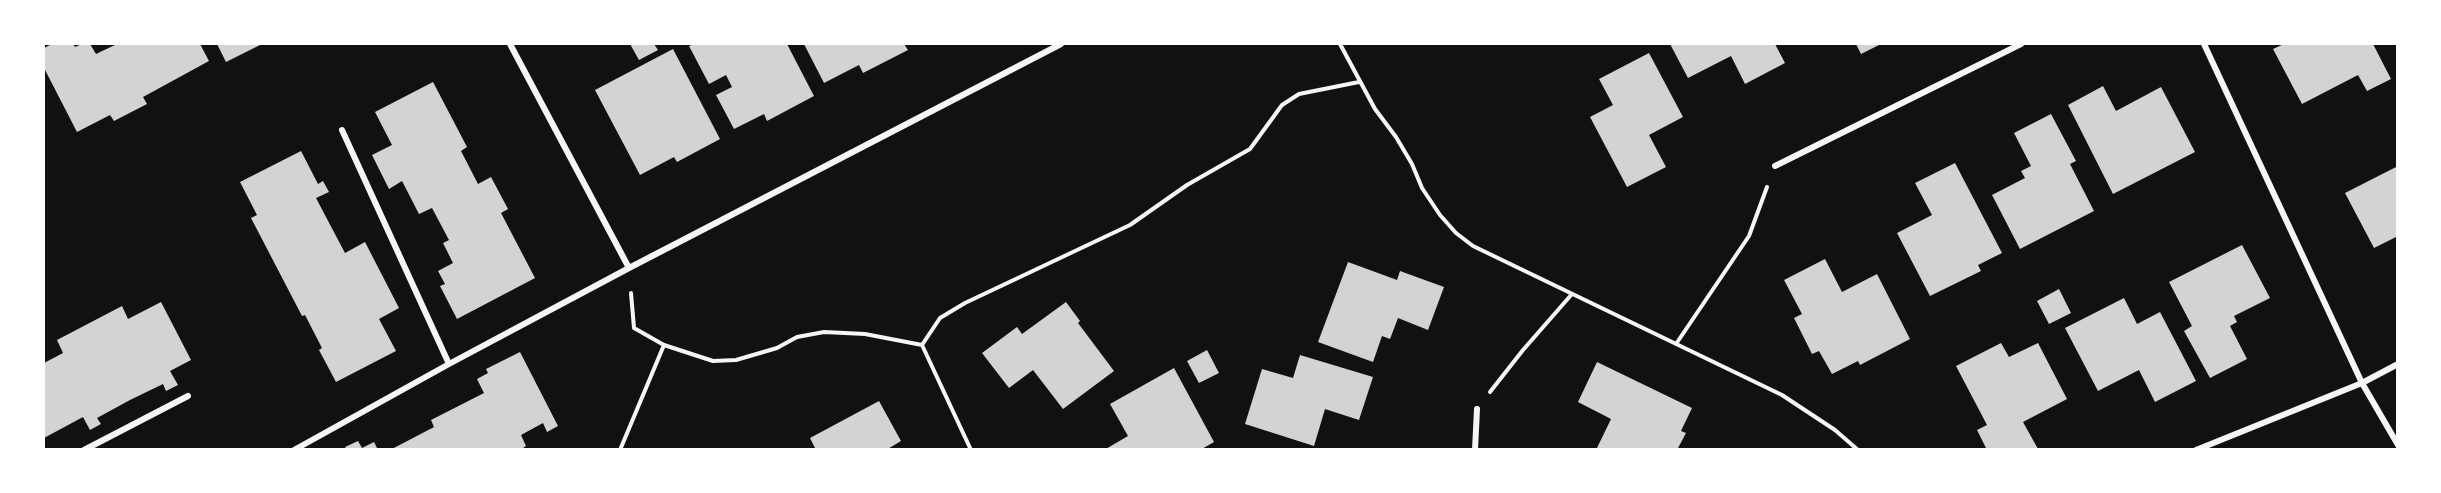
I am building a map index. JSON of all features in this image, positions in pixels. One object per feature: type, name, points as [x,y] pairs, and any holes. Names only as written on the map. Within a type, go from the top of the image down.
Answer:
[{"type":"street","points":[[510,44],[629,268]]},
{"type":"street","points":[[294,450],[629,268],[1061,44]]},
{"type":"street","points":[[1775,166],[2020,44]]},
{"type":"street","points":[[2204,44],[2362,383],[2397,445]]},
{"type":"street","points":[[342,130],[449,364]]},
{"type":"street","points":[[2196,450],[2362,383],[2397,364]]},
{"type":"street","points":[[84,450],[188,396]]},
{"type":"street","points":[[1474,450],[1477,409]]},
{"type":"path","points":[[1340,44],[1375,109],[1396,137],[1428,197],[1456,233],[1473,246],[1782,395],[1834,430],[1858,450]]},
{"type":"path","points":[[922,345],[940,318],[948,313],[1130,225],[1186,185],[1250,149],[1282,105],[1299,94],[1359,81]]},
{"type":"path","points":[[1676,344],[1749,236],[1775,166]]},
{"type":"path","points":[[629,268],[634,328],[664,345],[713,361],[736,360],[777,348],[797,337],[824,332],[865,334],[922,345]]},
{"type":"path","points":[[1477,409],[1523,350],[1572,294]]},
{"type":"path","points":[[620,450],[664,345]]},
{"type":"path","points":[[922,345],[971,450]]},
{"type":"building","points":[[52,44],[73,44],[75,47],[90,44],[96,54],[117,44],[200,44],[209,61],[143,97],[147,104],[114,121],[110,115],[77,132],[44,68],[44,48]]},
{"type":"building","points":[[217,44],[262,44],[226,62]]},
{"type":"building","points":[[630,44],[654,44],[658,50],[639,60]]},
{"type":"building","points":[[694,44],[787,44],[814,96],[767,121],[764,114],[734,129],[716,95],[732,87],[726,75],[709,84],[689,46]]},
{"type":"building","points":[[804,44],[904,44],[908,50],[863,73],[859,65],[824,83]]},
{"type":"building","points":[[1670,44],[1775,44],[1785,63],[1745,84],[1731,56],[1688,78]]},
{"type":"building","points":[[1856,44],[1881,44],[1861,54]]},
{"type":"building","points":[[2284,44],[2373,44],[2391,79],[2367,91],[2358,75],[2302,104],[2273,49]]},
{"type":"building","points":[[673,49],[720,139],[677,162],[674,157],[640,175],[595,90]]},
{"type":"building","points":[[1649,53],[1683,117],[1649,135],[1666,167],[1627,187],[1590,117],[1613,105],[1599,79]]},
{"type":"building","points":[[433,82],[467,147],[461,151],[478,184],[491,177],[508,209],[501,213],[535,278],[457,319],[440,286],[445,284],[438,271],[453,263],[443,243],[449,240],[432,208],[419,214],[402,181],[389,189],[372,155],[392,145],[375,112]]},
{"type":"building","points":[[2103,86],[2116,111],[2161,87],[2195,152],[2113,194],[2068,105]]},
{"type":"building","points":[[2051,114],[2076,161],[2070,164],[2094,211],[2020,249],[1992,195],[2025,178],[2021,171],[2031,166],[2014,133]]},
{"type":"building","points":[[301,151],[318,184],[323,181],[329,192],[316,198],[345,253],[365,242],[399,308],[379,319],[396,351],[336,382],[319,350],[322,348],[305,315],[302,316],[251,218],[257,215],[240,182]]},
{"type":"building","points":[[1955,163],[2002,253],[1978,265],[1981,271],[1930,296],[1897,233],[1932,215],[1915,183]]},
{"type":"building","points":[[2398,166],[2398,236],[2374,248],[2345,193]]},
{"type":"building","points":[[2242,245],[2270,298],[2234,316],[2237,322],[2230,326],[2247,359],[2210,378],[2184,331],[2192,326],[2169,282]]},
{"type":"building","points":[[1825,259],[1842,292],[1877,274],[1910,339],[1860,365],[1858,361],[1832,374],[1819,351],[1812,354],[1794,318],[1802,314],[1784,280]]},
{"type":"building","points":[[1348,262],[1397,280],[1400,271],[1444,287],[1428,330],[1398,318],[1390,339],[1382,336],[1373,362],[1318,342]]},
{"type":"building","points":[[2059,289],[2071,313],[2049,324],[2037,301]]},
{"type":"building","points":[[2124,298],[2137,324],[2160,312],[2196,381],[2155,402],[2139,370],[2098,391],[2065,328]]},
{"type":"building","points":[[161,302],[191,360],[170,371],[178,385],[166,391],[163,384],[130,400],[97,418],[101,424],[90,430],[83,417],[44,438],[44,363],[63,353],[57,340],[122,306],[128,319]]},
{"type":"building","points":[[1066,302],[1080,321],[1078,323],[1114,371],[1063,409],[1033,370],[1009,388],[982,353],[1017,327],[1022,334]]},
{"type":"building","points":[[2001,343],[2009,357],[2038,343],[2067,399],[2023,422],[2038,449],[2036,450],[1987,450],[1977,430],[1987,425],[1956,366]]},
{"type":"building","points":[[1207,350],[1219,373],[1199,383],[1187,361]]},
{"type":"building","points":[[520,352],[558,426],[547,432],[543,423],[521,435],[526,446],[520,450],[390,450],[434,427],[431,420],[484,393],[477,379],[488,373],[486,369]]},
{"type":"building","points":[[1300,355],[1373,377],[1359,420],[1325,409],[1314,446],[1245,424],[1262,369],[1293,378]]},
{"type":"building","points":[[1597,362],[1692,408],[1681,431],[1686,433],[1677,450],[1596,450],[1611,419],[1578,402]]},
{"type":"building","points":[[1174,368],[1214,442],[1200,450],[1104,450],[1128,436],[1110,404]]},
{"type":"building","points":[[879,401],[901,441],[886,450],[816,450],[810,438]]},
{"type":"building","points":[[358,441],[362,448],[374,442],[378,450],[347,450],[345,447]]}]
